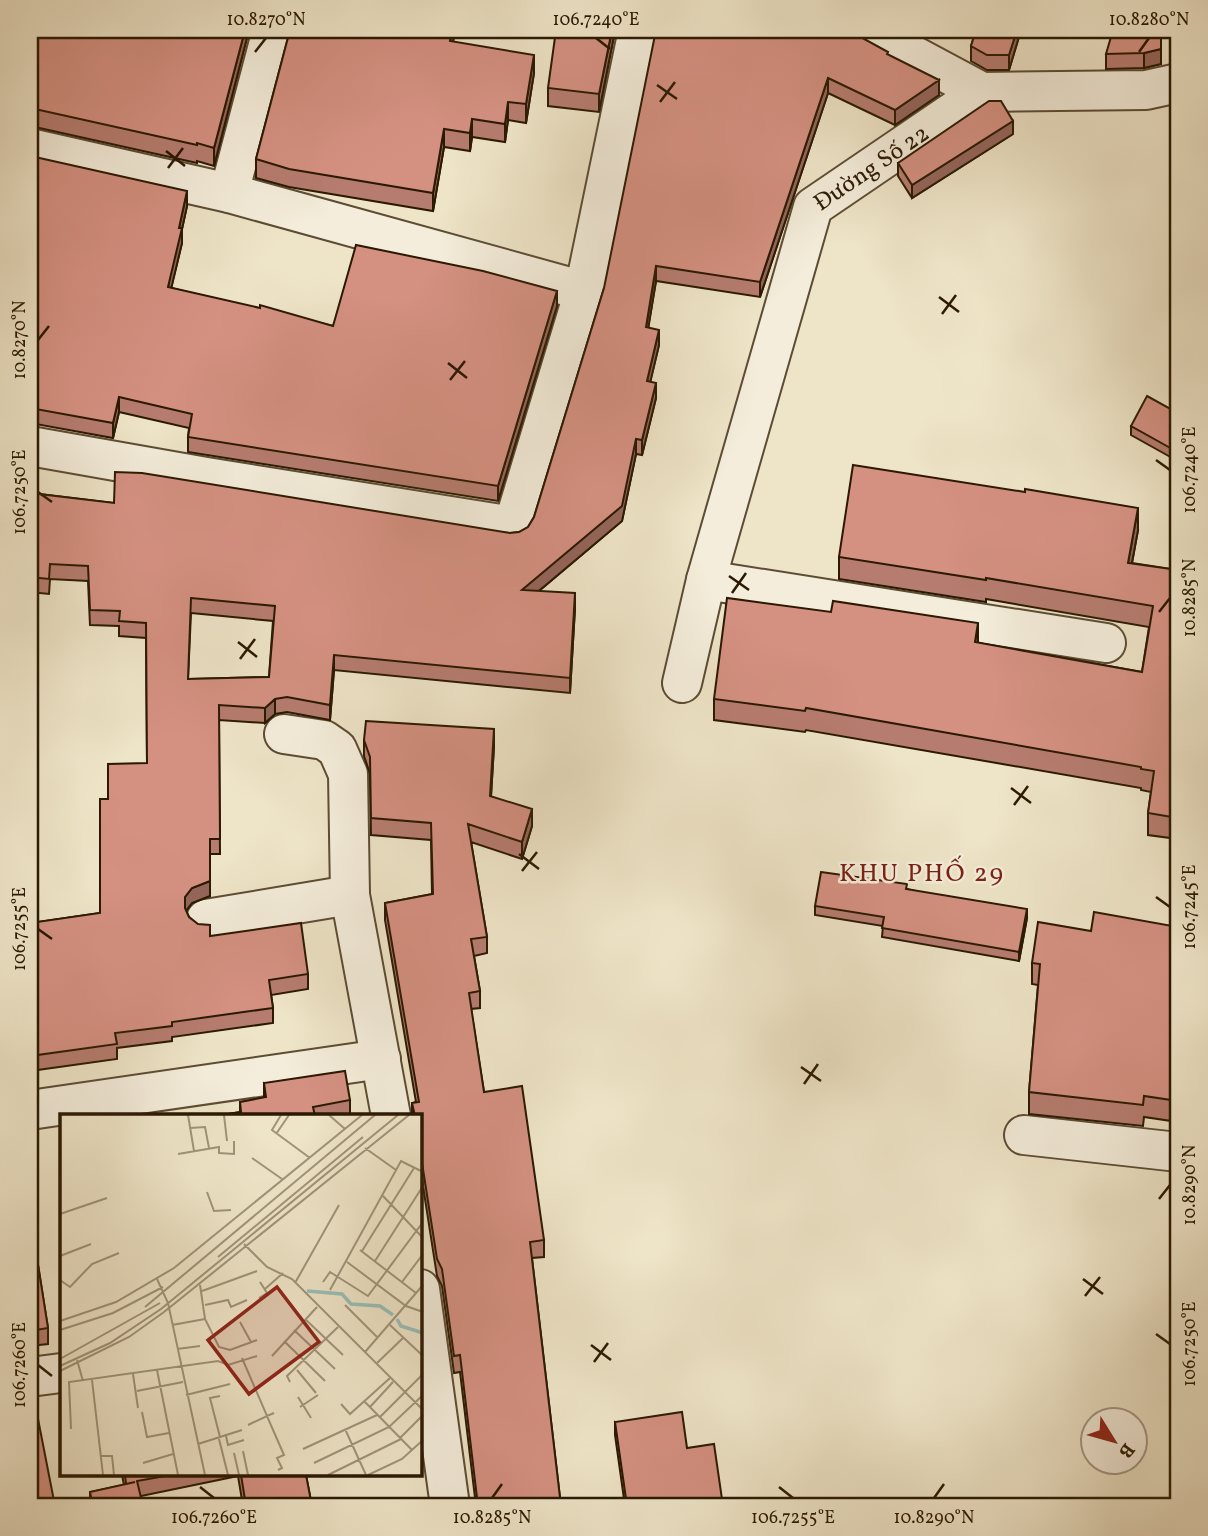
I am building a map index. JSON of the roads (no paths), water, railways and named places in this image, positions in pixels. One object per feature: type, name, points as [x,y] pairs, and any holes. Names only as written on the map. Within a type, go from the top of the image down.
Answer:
[{"type":"street","points":[[229,192],[272,30]]},
{"type":"street","points":[[30,446],[513,526],[584,291],[638,30]]},
{"type":"street","points":[[866,30],[982,92],[1146,90],[1178,83]]},
{"type":"street","name":"Đường Số 22","points":[[682,683],[706,579],[813,207],[982,92]]},
{"type":"street","points":[[30,148],[229,192],[584,291]]},
{"type":"street","points":[[706,579],[1107,643]]},
{"type":"street","points":[[284,734],[324,740],[337,749],[348,774],[351,895],[391,1114]]},
{"type":"street","points":[[206,919],[351,895]]},
{"type":"street","points":[[30,1110],[381,1059]]},
{"type":"street","points":[[1024,1135],[1178,1152]]},
{"type":"street","points":[[422,1311],[450,1506]]},
{"type":"street","points":[[30,1377],[60,1373]]},
{"type":"district","name":"KHU PHỐ 29","points":[[922,872]]}]
